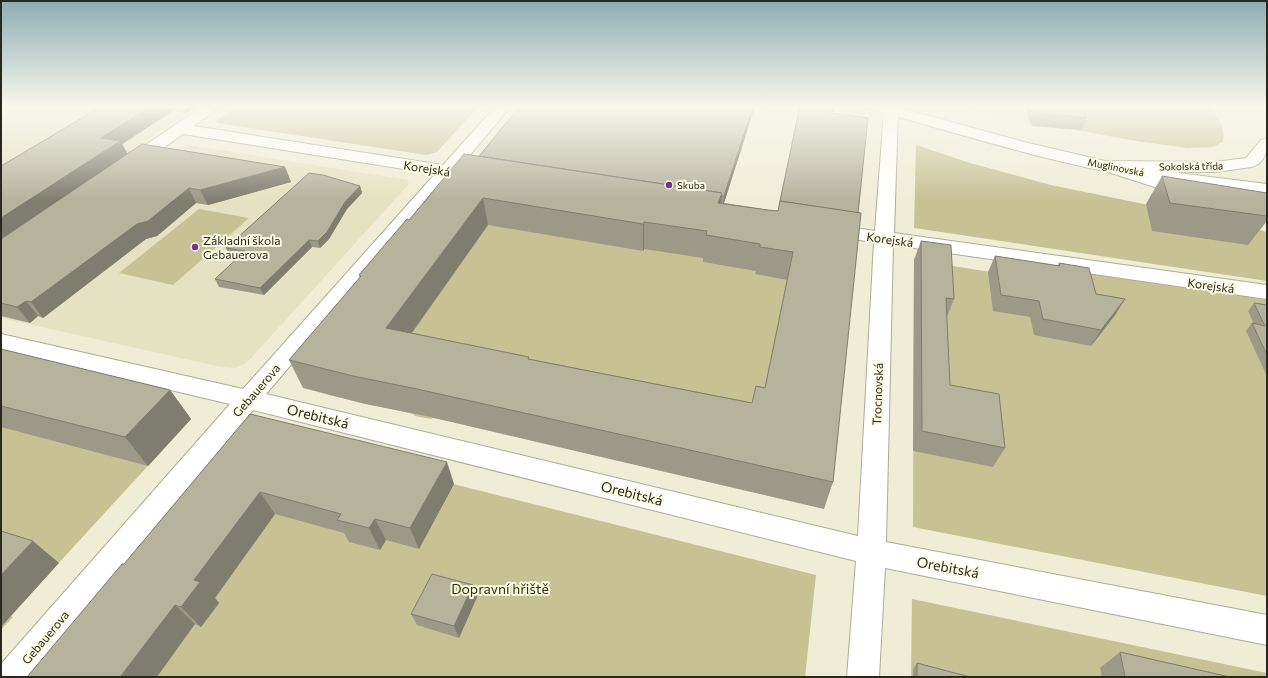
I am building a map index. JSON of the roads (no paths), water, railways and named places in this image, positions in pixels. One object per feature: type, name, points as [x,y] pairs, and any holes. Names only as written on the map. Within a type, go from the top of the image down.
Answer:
[{"type":"street","points":[[117,172],[167,138]]},
{"type":"street","name":"Korejská","points":[[241,138],[492,178]]},
{"type":"street","name":"Gebauerova","points":[[11,677],[248,399],[477,138]]},
{"type":"street","name":"Trocnovská","points":[[863,677],[871,552],[884,238],[883,138]]},
{"type":"street","name":"Muglinovská","points":[[990,138],[1105,166],[1194,180],[1267,189]]},
{"type":"street","name":"Sokolská třída","points":[[1105,166],[1216,167],[1251,162],[1267,143]]},
{"type":"street","points":[[1105,166],[1200,197]]},
{"type":"street","name":"Korejská","points":[[809,227],[1267,292]]},
{"type":"street","name":"Orebitská","points":[[1,342],[248,399],[871,552],[1267,630]]},
{"type":"place","name":"Skuba","points":[[669,185]]},
{"type":"place","name":"Základní škola Gebauerova","points":[[195,247]]},
{"type":"park label","name":"Dopravní hřiště","points":[[500,588]]}]
